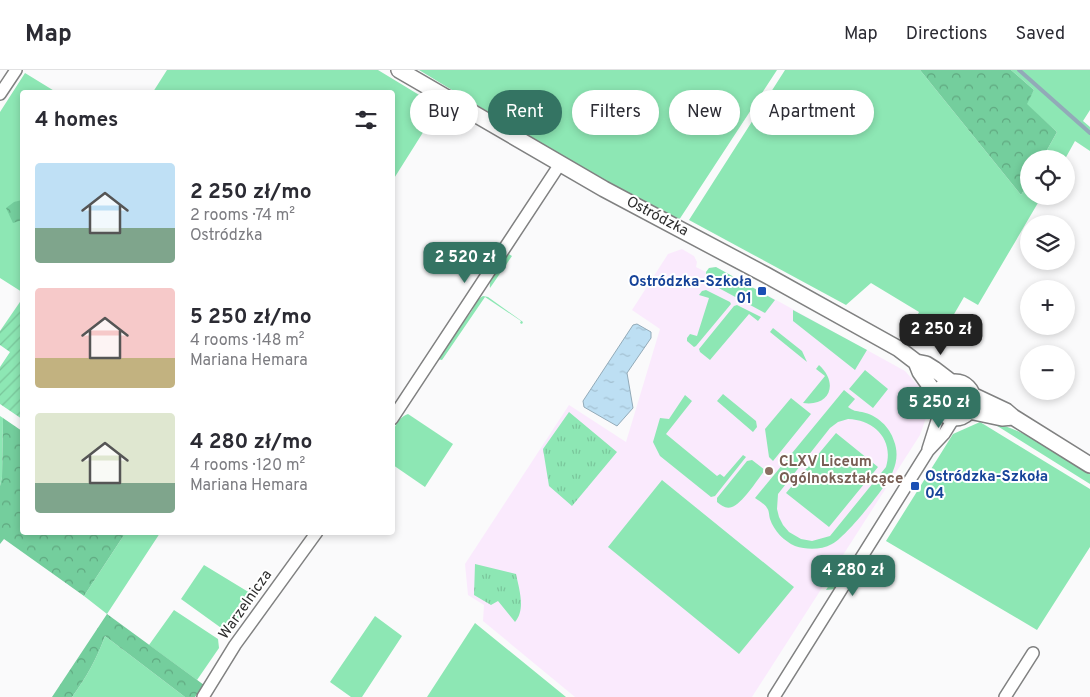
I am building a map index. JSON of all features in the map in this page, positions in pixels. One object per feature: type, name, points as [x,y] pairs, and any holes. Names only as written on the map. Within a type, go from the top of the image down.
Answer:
[{"type":"street","points":[[0,94],[16,70]]},
{"type":"street","name":"Ostródzka","points":[[399,70],[604,189],[766,275],[899,350],[916,362],[926,364],[951,382]]},
{"type":"street","points":[[395,414],[560,164]]},
{"type":"street","name":"Ostródzka","points":[[916,362],[938,404]]},
{"type":"street","points":[[928,451],[938,404],[942,387],[951,382],[962,383],[970,390],[972,395],[972,404],[969,412],[954,418],[949,417],[938,404]]},
{"type":"street","points":[[972,395],[1006,411],[1012,417],[1090,465]]},
{"type":"street","points":[[969,412],[1002,418],[1012,417]]},
{"type":"street","points":[[774,697],[928,451],[944,434],[954,418]]},
{"type":"street","name":"Warzelnicza","points":[[203,697],[235,645],[315,535]]},
{"type":"street","points":[[1005,697],[1034,653]]},
{"type":"shaded area","name":"CLXV Liceum Ogólnokształcące","points":[[682,249],[694,256],[697,262],[696,267],[706,272],[709,268],[716,267],[905,371],[923,391],[927,415],[920,435],[752,697],[575,697],[483,621],[484,605],[468,595],[465,564],[569,405],[626,442],[660,329],[632,310],[668,254]]},
{"type":"green space","points":[[167,70],[378,70],[411,90],[410,135],[421,135],[395,177],[395,90],[154,90]]},
{"type":"green space","points":[[419,70],[777,70],[764,90],[750,90],[750,111],[740,127],[740,90],[669,90],[669,135],[735,135],[679,220],[526,135],[562,135],[562,90],[488,90],[488,112],[478,106],[478,90],[452,90]]},
{"type":"green space","points":[[785,70],[920,70],[1020,194],[1020,205],[1037,205],[1031,215],[1020,215],[1020,233],[978,305],[964,297],[946,328],[932,320],[929,325],[917,321],[919,312],[871,283],[846,305],[689,220],[750,125],[750,135],[874,135],[874,90],[772,90]]},
{"type":"green space","points":[[920,70],[1011,70],[1034,90],[1027,104],[1057,132],[1047,150],[1020,150],[1020,194]]},
{"type":"green space","points":[[1011,70],[1090,70],[1090,110],[1083,121],[1090,127],[1090,151],[1075,141],[1070,150],[1047,150],[1057,132],[1026,104],[1034,90]]},
{"type":"green space","points":[[25,73],[53,90],[20,90],[20,291],[0,278],[0,112]]},
{"type":"green space","points":[[20,200],[20,221],[13,223],[6,208],[14,202]]},
{"type":"green space","points":[[507,253],[512,256],[490,288],[493,274]]},
{"type":"green space","points":[[716,267],[775,300],[765,313],[715,286],[708,280],[706,272],[709,268]]},
{"type":"green space","points":[[706,290],[731,304],[694,347],[687,341],[687,338],[690,334],[697,336],[709,298],[699,295],[702,291]]},
{"type":"green space","points":[[483,296],[488,297],[523,322],[522,324],[520,323],[521,321],[485,297],[442,360],[437,359],[477,301]]},
{"type":"green space","points":[[20,302],[20,418],[0,404],[0,367],[10,352],[0,345],[0,331]]},
{"type":"green space","points":[[737,305],[761,317],[758,321],[749,314],[710,360],[699,349],[734,306]]},
{"type":"green space","points":[[793,310],[867,350],[855,370],[793,321]]},
{"type":"green space","points":[[773,328],[802,351],[807,362],[770,332]]},
{"type":"green space","points":[[819,365],[829,379],[829,392],[820,401],[803,403],[825,376],[816,369]]},
{"type":"green space","points":[[865,370],[888,389],[873,408],[849,389]]},
{"type":"green space","points":[[844,390],[855,399],[848,407],[878,419],[886,426],[892,436],[896,456],[894,468],[889,478],[856,522],[838,540],[828,546],[814,549],[804,548],[795,546],[787,541],[774,528],[766,507],[755,498]],"holes":[[[848,419],[858,420],[874,428],[885,440],[888,457],[886,467],[830,536],[812,541],[801,539],[789,532],[783,525],[777,509],[778,494],[830,428],[838,422]]]},
{"type":"green space","points":[[723,394],[756,421],[757,427],[753,432],[717,401]]},
{"type":"green space","points":[[685,395],[692,401],[666,434],[717,476],[720,474],[724,477],[743,455],[746,457],[715,496],[711,497],[660,456],[653,442],[660,418],[669,419]]},
{"type":"green space","points":[[791,398],[811,414],[773,461],[769,457],[765,429]]},
{"type":"green space","points":[[569,412],[617,452],[572,506],[549,486],[543,449]]},
{"type":"green space","points":[[408,414],[453,444],[425,487],[395,466],[395,427]]},
{"type":"green space","points":[[0,416],[3,418],[2,477],[0,486]]},
{"type":"green space","points":[[3,418],[20,430],[20,535],[124,535],[84,596],[4,539],[0,544],[0,486],[2,477]]},
{"type":"green space","points":[[980,422],[1090,489],[1090,547],[1037,630],[886,541],[953,434]]},
{"type":"green space","points":[[991,422],[1017,431],[1054,451],[1090,474],[1090,484]]},
{"type":"green space","points":[[836,433],[878,467],[829,527],[786,493]]},
{"type":"green space","points":[[752,460],[765,470],[736,505],[730,508],[724,507],[717,502],[717,498],[747,461]]},
{"type":"green space","points":[[662,480],[794,587],[739,654],[608,547]]},
{"type":"green space","points":[[124,535],[159,535],[107,614],[84,596]]},
{"type":"green space","points":[[475,564],[516,574],[521,605],[515,622],[498,601],[491,605],[474,595]]},
{"type":"green space","points":[[204,565],[255,596],[233,628],[224,630],[181,599]]},
{"type":"green space","points":[[840,567],[847,571],[836,589],[826,590]]},
{"type":"green space","points":[[174,610],[218,639],[219,648],[197,680],[149,645]]},
{"type":"green space","points":[[107,614],[204,685],[195,697],[185,697],[105,636],[91,668],[72,697],[52,697]]},
{"type":"green space","points":[[375,616],[402,636],[362,697],[351,697],[330,682]]},
{"type":"green space","points":[[475,623],[566,697],[427,697]]},
{"type":"green space","points":[[105,636],[185,697],[72,697],[91,668]]},
{"type":"water","points":[[637,324],[651,332],[651,338],[627,373],[633,408],[617,426],[584,407],[583,401],[633,325]]},
{"type":"waterway","points":[[1019,70],[1090,133]]},
{"type":"place","name":"Ostródzka-Szkoła 01","points":[[762,291]]},
{"type":"place","name":"CLXV Liceum Ogólnokształcące","points":[[769,471]]},
{"type":"place","name":"Ostródzka-Szkoła 04","points":[[915,486]]}]
